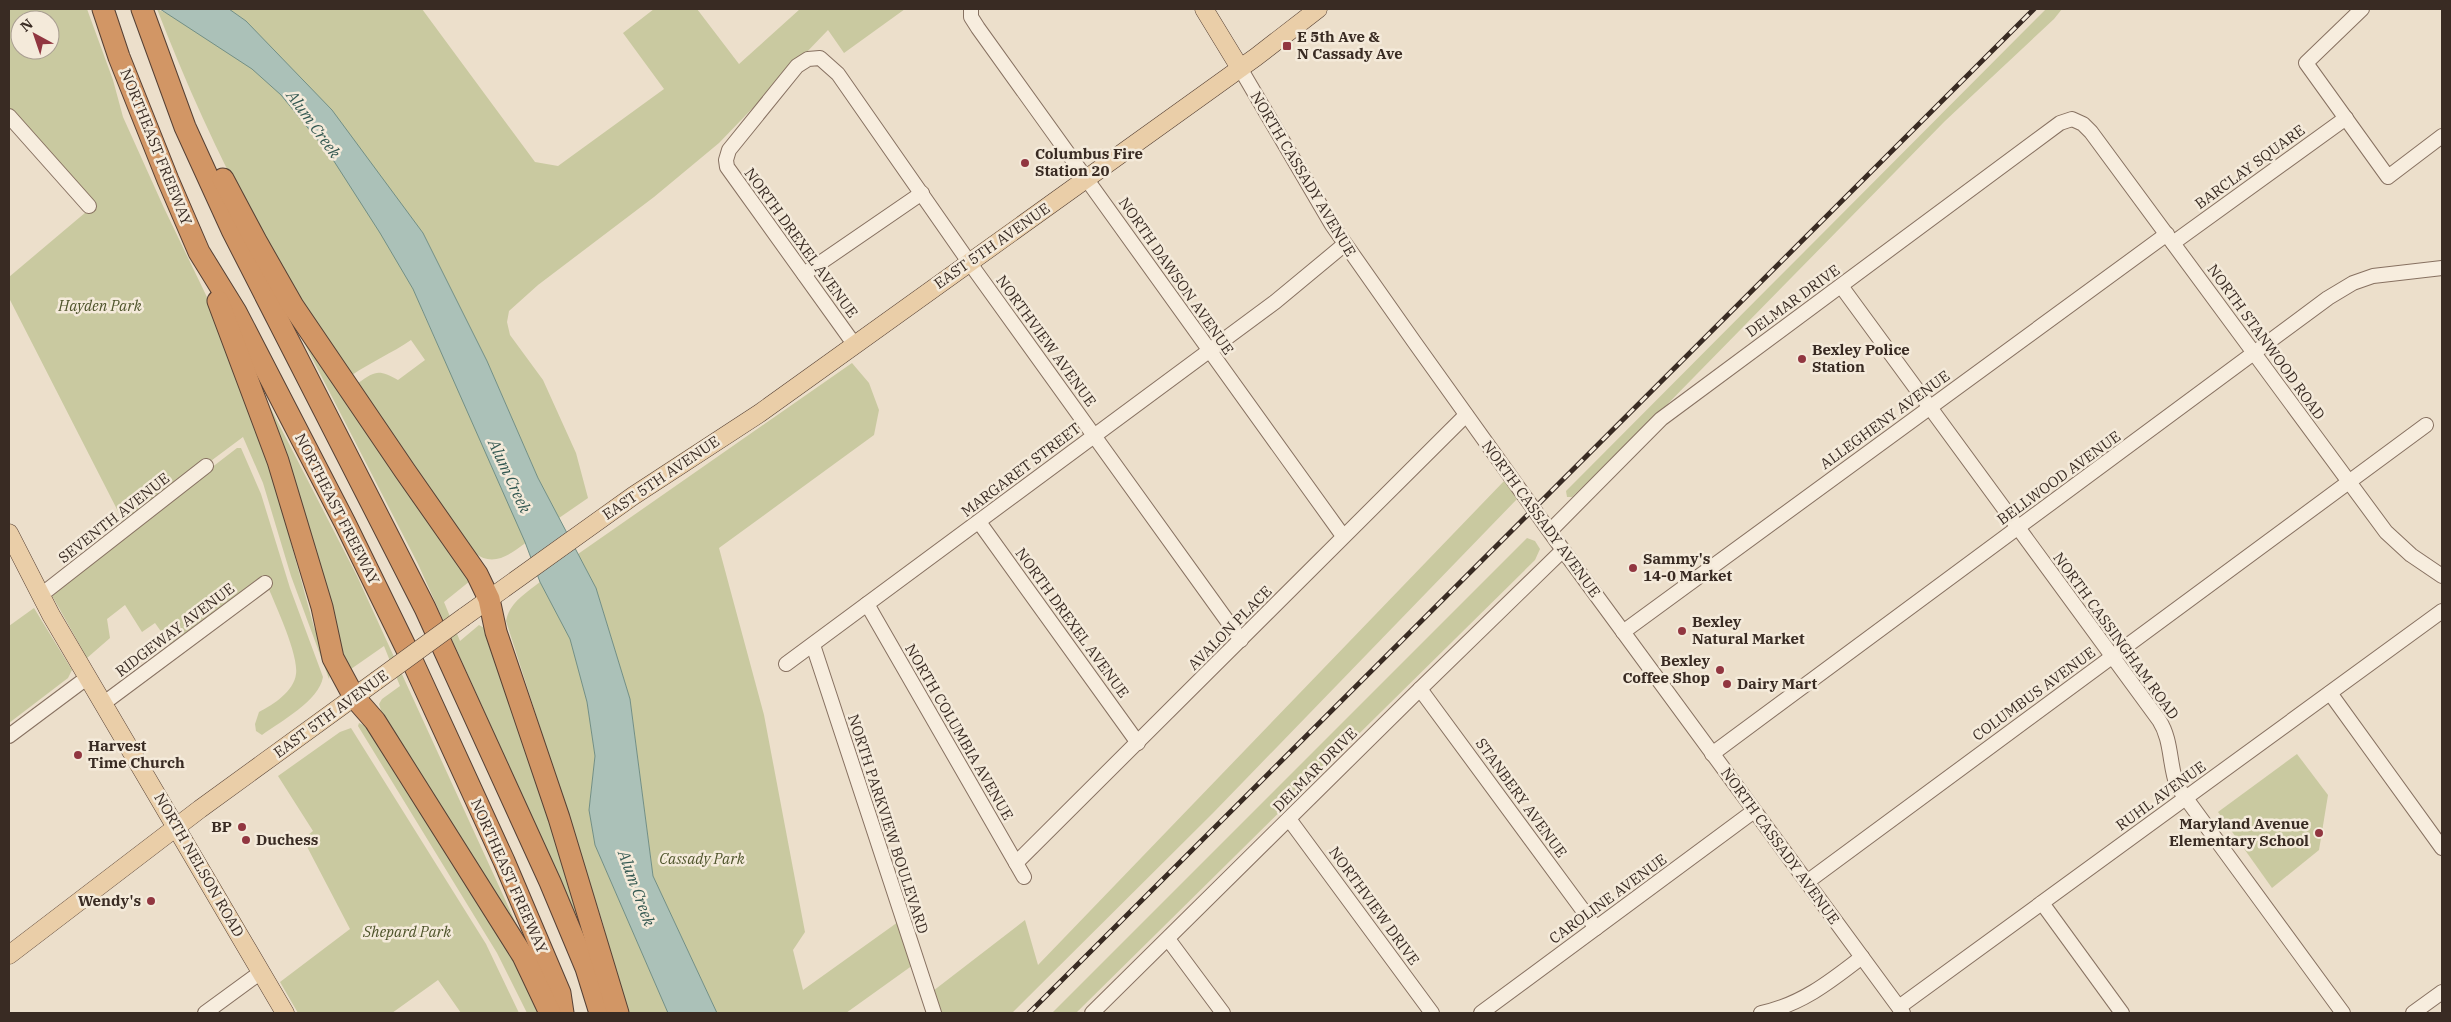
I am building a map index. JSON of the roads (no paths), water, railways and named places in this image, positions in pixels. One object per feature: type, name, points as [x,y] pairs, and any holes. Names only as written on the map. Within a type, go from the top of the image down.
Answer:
[{"type":"highway","points":[[142,9],[185,127],[232,230],[412,582],[550,882],[586,968],[600,1013]]},
{"type":"highway","name":"NORTHEAST FREEWAY","points":[[106,18],[168,180],[199,252],[236,312],[345,522],[432,700],[560,993],[563,1013]]},
{"type":"highway","points":[[152,38],[256,241],[294,306],[404,471],[477,574],[489,598],[496,632],[559,818],[618,1013]]},
{"type":"highway","points":[[199,252],[278,461],[322,607],[333,658],[354,697],[380,729],[476,879],[523,956],[550,1013]]},
{"type":"main road","name":"NORTH CASSADY AVENUE","points":[[1204,9],[1240,68]]},
{"type":"main road","name":"EAST 5TH AVENUE","points":[[9,955],[177,826],[511,582],[609,513],[760,412],[1240,68],[1318,9]]},
{"type":"main road","name":"NORTH NELSON ROAD","points":[[9,533],[41,595],[88,677],[286,1013]]},
{"type":"street","name":"NORTH DAWSON AVENUE","points":[[971,9],[971,17],[978,28],[1343,536]]},
{"type":"street","points":[[2362,9],[2306,63],[2388,177],[2442,136]]},
{"type":"street","name":"NORTHVIEW AVENUE","points":[[726,160],[734,142],[797,66],[808,59],[820,58],[838,74],[969,262],[1241,640]]},
{"type":"street","name":"NORTH CASSADY AVENUE","points":[[1240,68],[1302,177],[1345,244],[1563,550],[1901,1010]]},
{"type":"street","points":[[9,116],[89,206]]},
{"type":"street","name":"BARCLAY SQUARE","points":[[2170,238],[2346,118]]},
{"type":"street","name":"NORTH STANWOOD ROAD","points":[[2072,119],[2083,124],[2091,132],[2386,532],[2410,555],[2442,576]]},
{"type":"street","name":"DELMAR DRIVE","points":[[1550,531],[1661,419],[2060,123],[2072,119]]},
{"type":"street","name":"NORTH DREXEL AVENUE","points":[[726,160],[730,173],[854,344]]},
{"type":"street","points":[[804,274],[922,192]]},
{"type":"street","name":"ALLEGHENY AVENUE","points":[[1623,632],[1930,407],[2170,238]]},
{"type":"street","name":"MARGARET STREET","points":[[786,664],[1275,302],[1345,244]]},
{"type":"street","name":"BELLWOOD AVENUE","points":[[1712,754],[2328,298],[2353,283],[2396,272],[2442,268]]},
{"type":"street","name":"NORTH CASSINGHAM ROAD","points":[[1841,286],[2163,725],[2170,749],[2173,775],[2186,798],[2343,1013]]},
{"type":"street","name":"AVALON PLACE","points":[[1016,863],[1466,415]]},
{"type":"street","name":"COLUMBUS AVENUE","points":[[1807,882],[2426,425]]},
{"type":"street","name":"SEVENTH AVENUE","points":[[41,595],[206,466]]},
{"type":"street","name":"NORTH DREXEL AVENUE","points":[[979,522],[1138,743]]},
{"type":"street","name":"DELMAR DRIVE","points":[[1101,1010],[1168,939],[1563,550]]},
{"type":"street","name":"RIDGEWAY AVENUE","points":[[104,703],[265,583]]},
{"type":"street","name":"NORTH COLUMBIA AVENUE","points":[[867,604],[1024,877]]},
{"type":"street","name":"RUHL AVENUE","points":[[1901,1010],[2042,903],[2442,611]]},
{"type":"street","name":"NORTH PARKVIEW BOULEVARD","points":[[812,644],[934,1013]]},
{"type":"street","points":[[9,736],[88,677]]},
{"type":"street","name":"STANBERY AVENUE","points":[[1420,689],[1596,928]]},
{"type":"street","points":[[2330,693],[2442,848]]},
{"type":"street","name":"CAROLINE AVENUE","points":[[1481,1013],[1754,811]]},
{"type":"street","name":"NORTHVIEW DRIVE","points":[[1289,819],[1432,1013]]},
{"type":"street","points":[[2042,903],[2122,1013]]},
{"type":"street","points":[[1168,939],[1223,1013]]},
{"type":"street","points":[[1761,1013],[1775,1010],[1817,992],[1862,957]]},
{"type":"street","points":[[205,1013],[261,972]]},
{"type":"street","points":[[2413,1013],[2442,992]]},
{"type":"water","name":"Alum Creek","points":[[160,9],[229,9],[246,21],[332,110],[423,233],[487,361],[538,478],[596,588],[630,699],[653,876],[717,1013],[668,1013],[595,845],[589,810],[595,756],[587,702],[570,639],[540,582],[525,542],[413,289],[330,155],[281,95],[252,69]]},
{"type":"railway","points":[[1029,1013],[2034,9]]},
{"type":"place","name":"E 5th Ave & N Cassady Ave","points":[[1287,46]]},
{"type":"place","name":"Columbus Fire Station 20","points":[[1025,163]]},
{"type":"place","name":"Bexley Police Station","points":[[1802,359]]},
{"type":"place","name":"Sammy's 14-0 Market","points":[[1633,568]]},
{"type":"place","name":"Bexley Natural Market","points":[[1682,631]]},
{"type":"place","name":"Bexley Coffee Shop","points":[[1720,670]]},
{"type":"place","name":"Dairy Mart","points":[[1727,684]]},
{"type":"place","name":"Harvest Time Church","points":[[78,755]]},
{"type":"place","name":"BP","points":[[242,827]]},
{"type":"place","name":"Maryland Avenue Elementary School","points":[[2319,833]]},
{"type":"place","name":"Duchess","points":[[246,840]]},
{"type":"place","name":"Wendy's","points":[[151,901]]},
{"type":"park label","name":"Hayden Park","points":[[100,306]]},
{"type":"park label","name":"Cassady Park","points":[[702,859]]},
{"type":"park label","name":"Shepard Park","points":[[407,932]]}]
